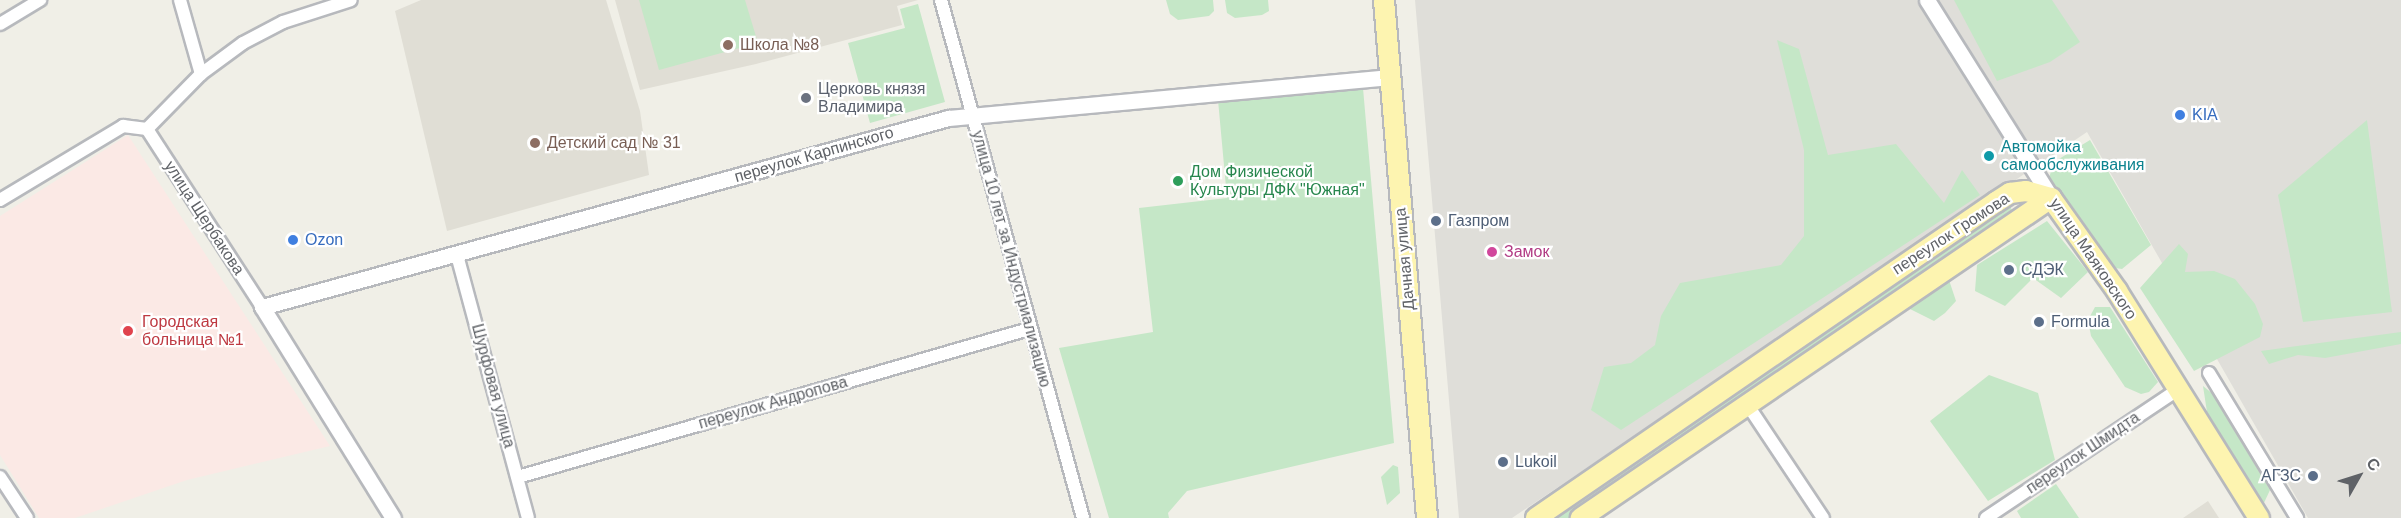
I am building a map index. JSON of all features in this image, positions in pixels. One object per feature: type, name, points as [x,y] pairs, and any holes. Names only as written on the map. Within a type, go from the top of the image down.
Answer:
[{"type":"main road","name":"Дачная улица","points":[[1373,0],[1385,78],[1426,518]]},
{"type":"main road","name":"Дачная улица","points":[[1384,0],[1385,78],[1416,518]]},
{"type":"main road","name":"переулок Громова","points":[[1536,518],[2010,193],[2026,191],[2051,198]]},
{"type":"main road","name":"улица Маяковского","points":[[2051,198],[2179,389],[2259,518]]},
{"type":"main road","name":"переулок Громова","points":[[1581,518],[2051,198]]},
{"type":"street","points":[[0,24],[40,0]]},
{"type":"street","points":[[180,0],[201,74]]},
{"type":"street","points":[[0,200],[123,126],[147,129],[201,74],[243,43],[284,22],[351,0]]},
{"type":"street","name":"улица 10 лет за Индустриализацию","points":[[941,0],[1029,329],[1083,518]]},
{"type":"street","name":"улица Маяковского","points":[[1926,0],[2051,198]]},
{"type":"street","name":"переулок Карпинского","points":[[262,307],[948,118],[1385,78]]},
{"type":"street","name":"улица Щербакова","points":[[147,129],[262,307]]},
{"type":"street","name":"Шурфовая улица","points":[[457,255],[528,518]]},
{"type":"street","points":[[262,307],[393,518]]},
{"type":"street","name":"переулок Андропова","points":[[518,477],[1029,329]]},
{"type":"street","points":[[2209,373],[2297,518]]},
{"type":"street","name":"переулок Шмидта","points":[[1986,518],[2179,389]]},
{"type":"street","points":[[1747,404],[1823,518]]},
{"type":"street","points":[[0,477],[27,518]]},
{"type":"shaded area","name":"Детский сад № 31","points":[[421,0],[606,0],[640,111],[649,175],[447,231],[395,11]]},
{"type":"shaded area","name":"Школа №8","points":[[615,0],[918,0],[897,6],[902,25],[756,64],[640,90]]},
{"type":"shaded area","points":[[1415,0],[2401,0],[2401,518],[2308,518],[2087,132],[1512,518],[1459,518]]},
{"type":"shaded area","name":"Городская больница №1","points":[[128,135],[330,446],[187,480],[75,518],[39,518],[0,455],[0,216]]},
{"type":"shaded area","points":[[2208,501],[2219,518],[2183,518]]},
{"type":"green space","points":[[639,0],[745,0],[758,43],[659,70]]},
{"type":"green space","points":[[1166,0],[1213,0],[1214,11],[1209,16],[1178,20],[1170,14]]},
{"type":"green space","points":[[1225,0],[1268,0],[1269,11],[1262,15],[1235,18],[1227,13]]},
{"type":"green space","points":[[1954,0],[2052,0],[2080,42],[2050,62],[1997,81]]},
{"type":"green space","points":[[918,4],[945,102],[870,123],[848,43],[905,28],[900,9]]},
{"type":"green space","points":[[1777,40],[1799,49],[1828,155],[1896,144],[1944,203],[1962,170],[1980,195],[1621,430],[1591,410],[1604,367],[1631,363],[1655,345],[1661,316],[1680,283],[1781,265],[1804,236],[1804,150]]},
{"type":"green space","points":[[1363,88],[1394,443],[1187,491],[1168,513],[1169,518],[1109,518],[1059,348],[1153,332],[1139,208],[1227,198],[1218,100]]},
{"type":"green space","points":[[2367,120],[2392,312],[2303,322],[2278,195]]},
{"type":"green space","points":[[2090,140],[2151,245],[2122,269],[2115,268],[2072,206],[2048,181],[2054,162]]},
{"type":"green space","points":[[2009,205],[2015,215],[1572,518],[1551,518]]},
{"type":"green space","points":[[2047,221],[2088,272],[2061,298],[2033,278],[2005,306],[1975,291],[1977,265]]},
{"type":"green space","points":[[2179,244],[2188,254],[2185,272],[2214,271],[2235,279],[2255,304],[2263,324],[2260,337],[2194,371],[2140,288]]},
{"type":"green space","points":[[1949,280],[1956,301],[1934,321],[1908,308]]},
{"type":"green space","points":[[2095,307],[2110,307],[2158,382],[2149,392],[2141,394],[2125,387],[2091,336],[2088,320]]},
{"type":"green space","points":[[2401,332],[2401,344],[2325,358],[2298,355],[2269,364],[2261,351]]},
{"type":"green space","points":[[1989,375],[2038,393],[2055,460],[1988,501],[1930,421]]},
{"type":"green space","points":[[2203,386],[2213,394],[2270,490],[2263,505],[2207,412]]},
{"type":"green space","points":[[1393,465],[1398,467],[1400,493],[1387,505],[1381,477]]},
{"type":"green space","points":[[2056,484],[2079,518],[2021,518],[2017,511]]},
{"type":"place","name":"Школа №8","points":[[728,45]]},
{"type":"place","name":"Церковь князя Владимира","points":[[806,98]]},
{"type":"place","name":"KIA","points":[[2180,115]]},
{"type":"place","name":"Детский сад № 31","points":[[535,143]]},
{"type":"place","name":"Автомойка самообслуживания","points":[[1989,156]]},
{"type":"place","name":"Дом Физической Культуры ДФК \"Южная\"","points":[[1178,181]]},
{"type":"place","name":"Газпром","points":[[1436,221]]},
{"type":"place","name":"Ozon","points":[[293,240]]},
{"type":"place","name":"Замок","points":[[1492,252]]},
{"type":"place","name":"СДЭК","points":[[2009,270]]},
{"type":"place","name":"Formula","points":[[2039,322]]},
{"type":"place","name":"Городская больница №1","points":[[128,331]]},
{"type":"place","name":"Lukoil","points":[[1503,462]]},
{"type":"place","name":"АГЗС","points":[[2313,476]]}]
